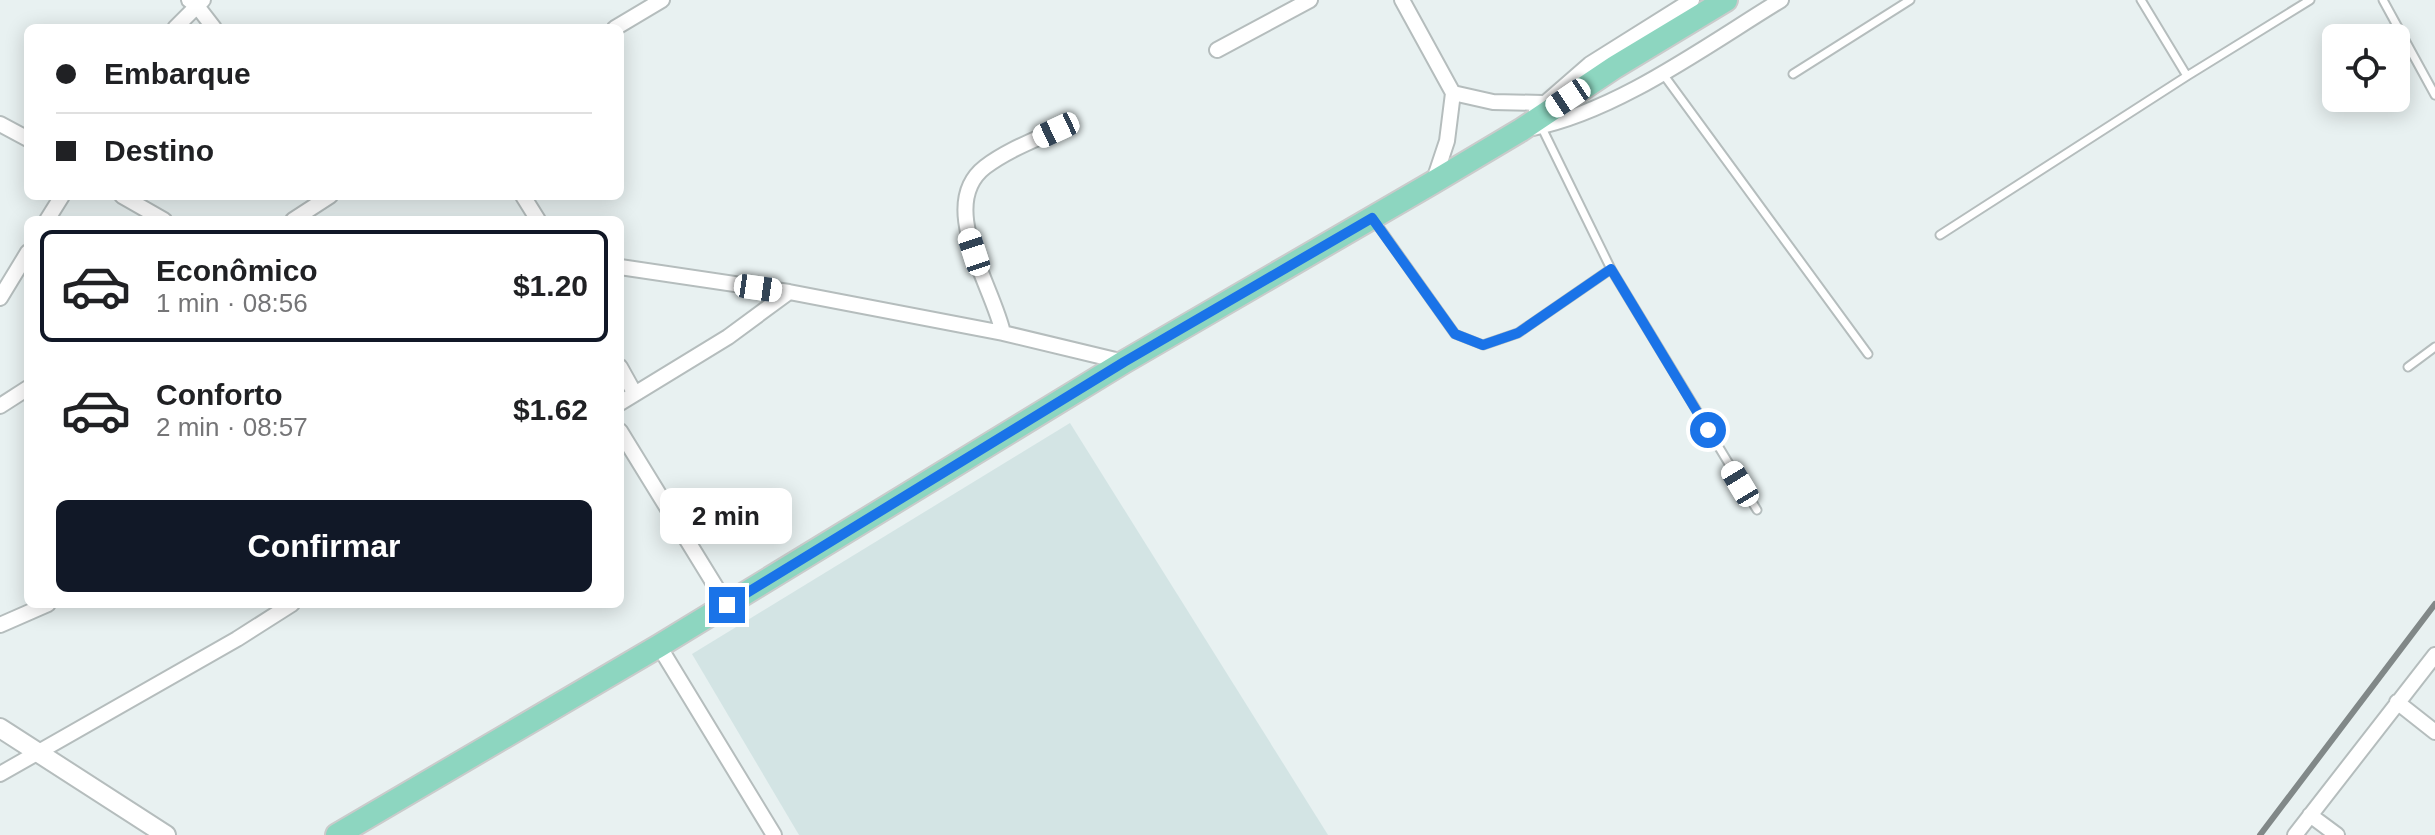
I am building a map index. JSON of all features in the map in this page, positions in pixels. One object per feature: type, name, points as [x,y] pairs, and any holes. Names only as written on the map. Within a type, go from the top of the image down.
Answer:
[{"type":"main road","points":[[337,835],[659,646],[1124,362],[1531,128],[1615,67],[1726,0]]},
{"type":"street","points":[[622,24],[662,0]]},
{"type":"street","points":[[1217,50],[1310,0]]},
{"type":"street","points":[[1402,0],[1453,93],[1447,141],[1432,183]]},
{"type":"street","points":[[1531,128],[1543,103],[1590,64],[1692,0]]},
{"type":"street","points":[[1531,128],[1594,108],[1662,72],[1781,0]]},
{"type":"street","points":[[178,24],[196,2],[211,24]]},
{"type":"street","points":[[1453,93],[1493,102],[1543,103]]},
{"type":"street","points":[[0,124],[24,137]]},
{"type":"street","points":[[1003,333],[998,310],[966,228],[964,205],[970,183],[983,168],[1056,130]]},
{"type":"street","points":[[129,200],[157,216]]},
{"type":"street","points":[[299,216],[324,200]]},
{"type":"street","points":[[0,298],[24,259]]},
{"type":"street","points":[[624,268],[789,292],[1003,333],[1124,362]]},
{"type":"street","points":[[624,401],[728,337],[789,292]]},
{"type":"street","points":[[624,374],[635,394]]},
{"type":"street","points":[[0,406],[24,391]]},
{"type":"street","points":[[624,438],[727,605]]},
{"type":"street","points":[[0,625],[39,608]]},
{"type":"street","points":[[0,774],[286,608]]},
{"type":"street","points":[[659,646],[774,835]]},
{"type":"street","points":[[2295,835],[2435,655]]},
{"type":"street","points":[[2397,702],[2435,732]]},
{"type":"street","points":[[0,728],[166,835]]},
{"type":"street","points":[[2310,815],[2337,835]]},
{"type":"lane","points":[[1793,74],[1910,0]]},
{"type":"lane","points":[[2141,0],[2187,76]]},
{"type":"lane","points":[[1940,235],[2310,0]]},
{"type":"lane","points":[[2383,0],[2435,95]]},
{"type":"lane","points":[[1662,72],[1868,354]]},
{"type":"lane","points":[[1531,128],[1611,269],[1757,510]]},
{"type":"lane","points":[[1372,218],[1455,334],[1483,345],[1518,333],[1611,269]]},
{"type":"lane","points":[[2408,367],[2435,347]]},
{"type":"shaded area","points":[[1070,423],[1328,835],[799,835],[692,654]]},
{"type":"railway","points":[[2260,835],[2435,604]]},
{"type":"route","points":[[727,605],[1124,362],[1372,218],[1455,334],[1483,345],[1518,333],[1611,269],[1708,430]]}]
